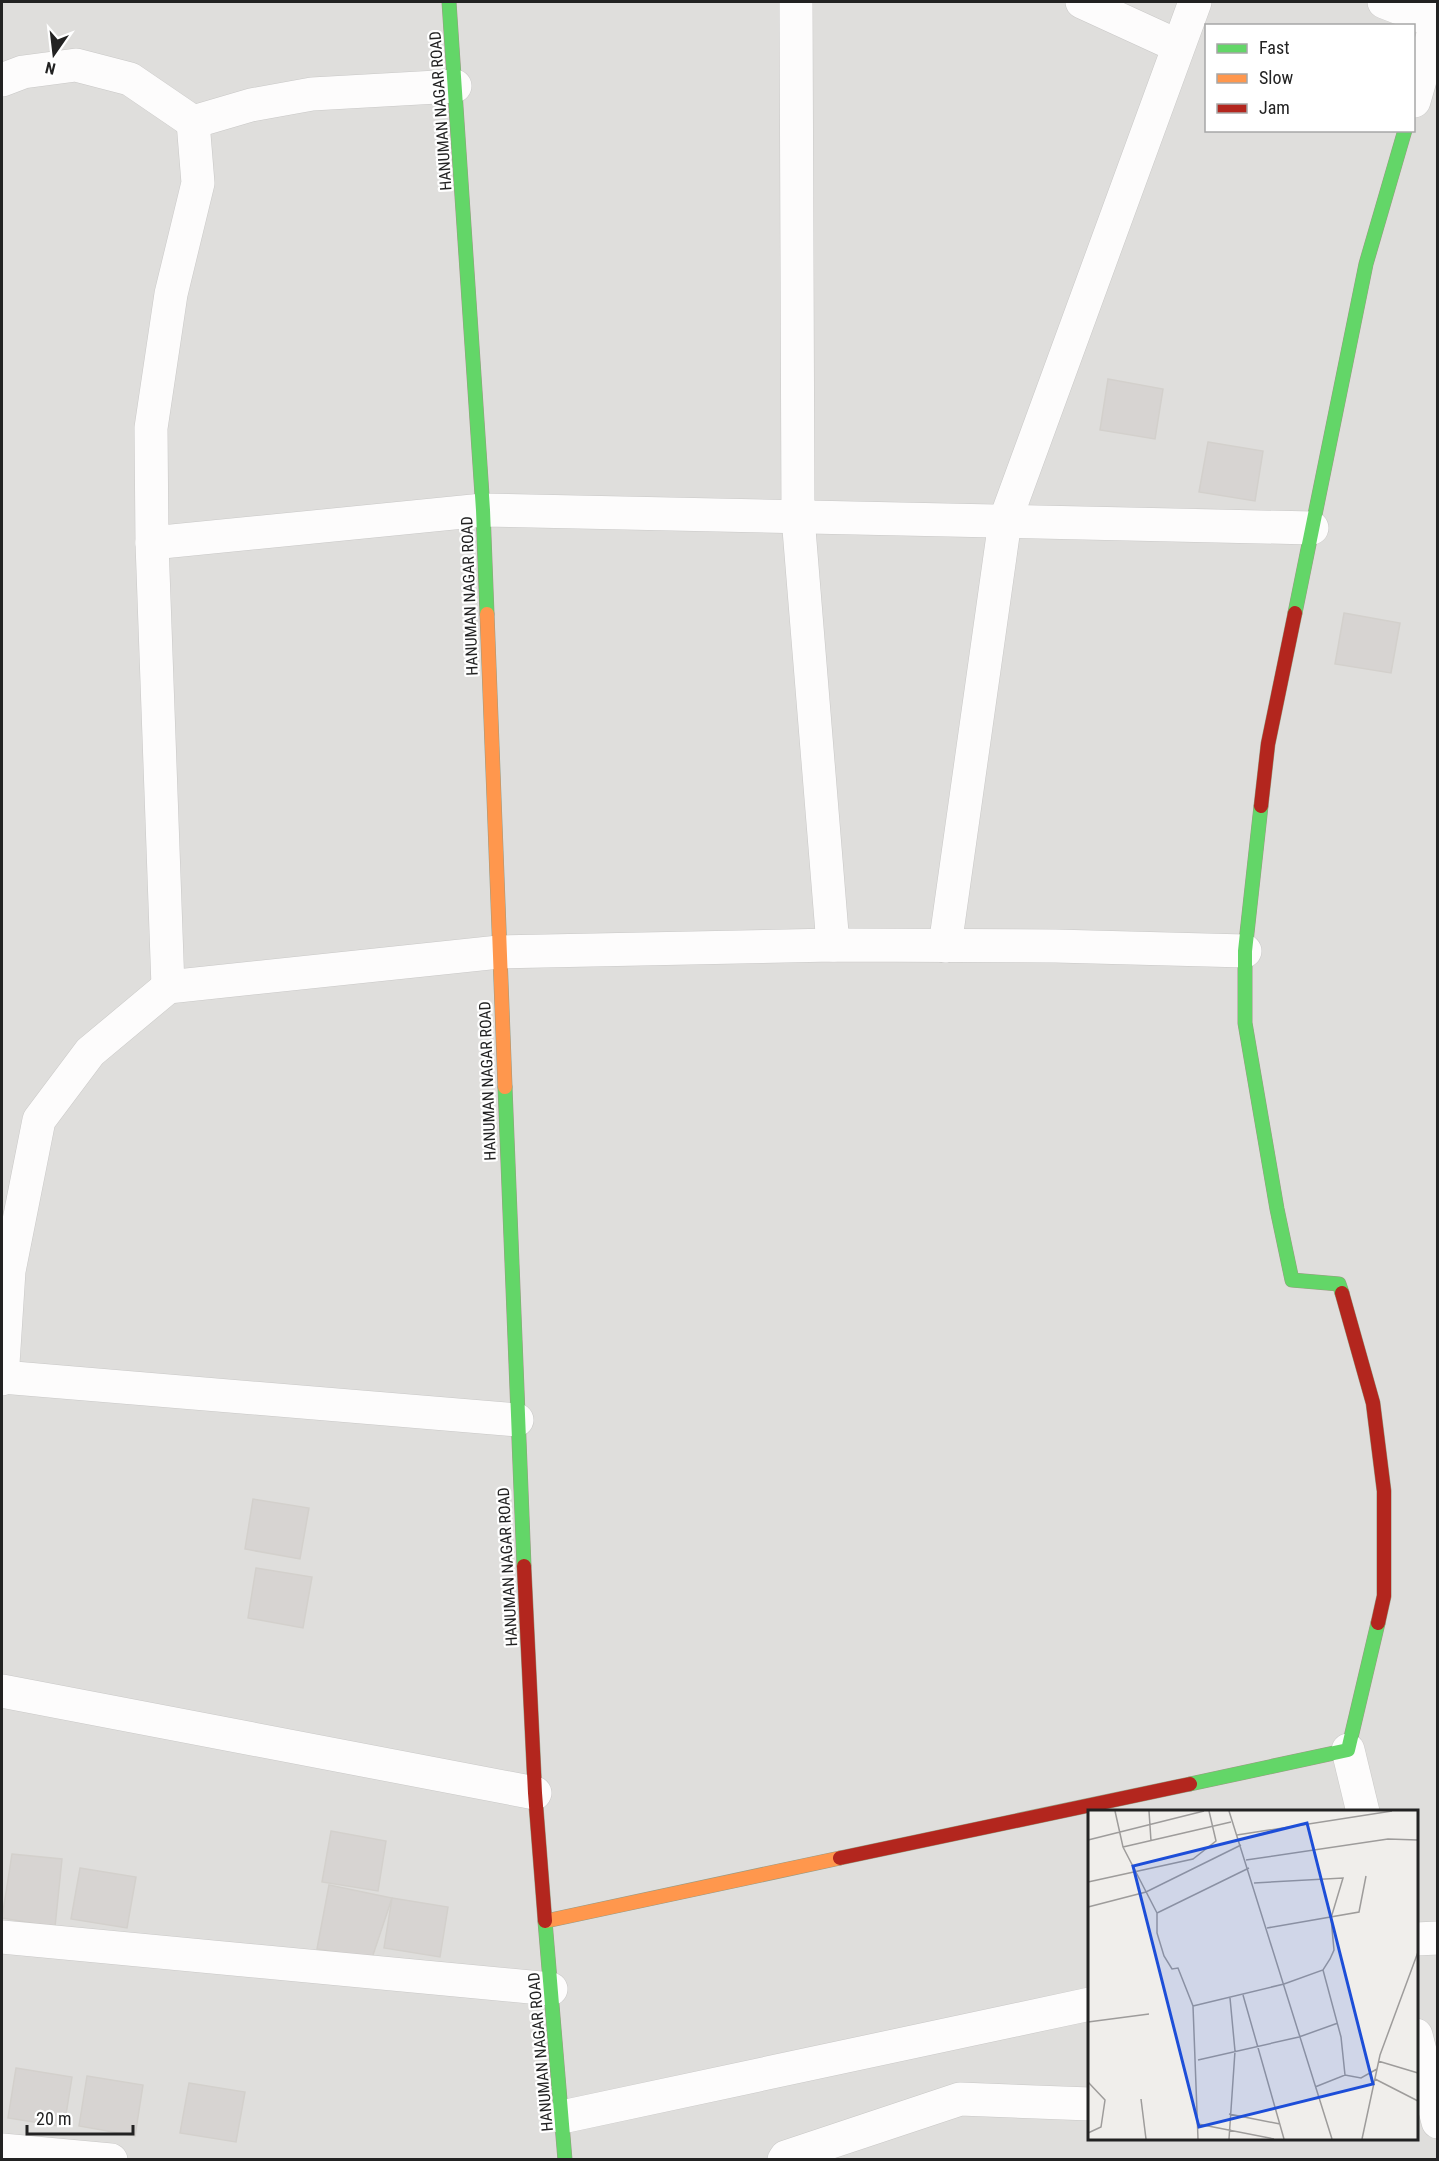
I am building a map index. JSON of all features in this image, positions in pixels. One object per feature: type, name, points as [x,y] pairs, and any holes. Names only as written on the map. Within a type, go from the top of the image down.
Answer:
[{"type":"street","name":"HANUMAN NAGAR ROAD","points":[[449,2],[483,510],[517,1420],[535,1793],[565,2160]]},
{"type":"street","points":[[796,2],[798,517],[833,945]]},
{"type":"street","points":[[1082,2],[1178,46]]},
{"type":"street","points":[[945,946],[1005,521],[1195,2]]},
{"type":"street","points":[[1384,2],[1437,20],[1415,93]]},
{"type":"street","points":[[2,80],[23,72],[75,65],[130,79],[193,122]]},
{"type":"street","points":[[193,122],[252,105],[312,94],[455,86]]},
{"type":"street","points":[[168,987],[152,543],[151,428],[171,294],[198,183],[193,122]]},
{"type":"street","points":[[1363,1810],[1348,1750],[1384,1596],[1384,1491],[1373,1403],[1339,1284],[1292,1280],[1277,1209],[1245,1023],[1245,951],[1268,744],[1366,264],[1404,132]]},
{"type":"street","points":[[152,543],[483,510],[1312,528]]},
{"type":"street","points":[[517,1420],[2,1378],[9,1271],[39,1120],[90,1052],[168,987],[499,952],[833,945],[1055,946],[1245,951]]},
{"type":"street","points":[[2,1691],[535,1793]]},
{"type":"street","points":[[546,1921],[1348,1750]]},
{"type":"street","points":[[2,1937],[551,1989]]},
{"type":"street","points":[[1418,1939],[1437,1938]]},
{"type":"street","points":[[562,2117],[1088,2004]]},
{"type":"street","points":[[1418,2043],[1437,2122]]},
{"type":"street","points":[[784,2160],[786,2157],[960,2099],[1088,2104]]},
{"type":"street","points":[[1418,2129],[1437,2131]]},
{"type":"street","points":[[2,2150],[111,2160]]},
{"type":"shaded area","points":[[2,2],[1437,2],[1437,2159],[2,2160]]},
{"type":"building","points":[[1108,379],[1163,389],[1155,439],[1100,430]]},
{"type":"building","points":[[1208,442],[1263,451],[1255,501],[1199,492]]},
{"type":"building","points":[[1344,613],[1400,623],[1391,673],[1335,664]]},
{"type":"building","points":[[253,1499],[309,1508],[300,1559],[245,1549]]},
{"type":"building","points":[[256,1568],[312,1577],[303,1628],[248,1618]]},
{"type":"building","points":[[331,1831],[386,1841],[378,1891],[322,1882]]},
{"type":"building","points":[[12,1854],[62,1859],[55,1927],[2,1918]]},
{"type":"building","points":[[80,1868],[136,1877],[127,1928],[71,1919]]},
{"type":"building","points":[[329,1885],[392,1898],[372,1958],[317,1949]]},
{"type":"building","points":[[392,1898],[448,1907],[440,1957],[384,1948]]},
{"type":"building","points":[[16,2068],[72,2077],[64,2127],[8,2118]]},
{"type":"building","points":[[87,2076],[143,2085],[135,2136],[79,2126]]},
{"type":"building","points":[[189,2083],[245,2092],[236,2142],[180,2133]]},
{"type":"traffic: fast","points":[[449,2],[483,510],[487,614]]},
{"type":"traffic: fast","points":[[1295,613],[1366,264],[1404,132]]},
{"type":"traffic: fast","points":[[1261,806],[1245,951],[1245,1023],[1277,1209],[1292,1280],[1339,1284],[1342,1293]]},
{"type":"traffic: fast","points":[[505,1087],[524,1566]]},
{"type":"traffic: fast","points":[[1190,1784],[1348,1750],[1378,1623]]},
{"type":"traffic: fast","points":[[545,1921],[565,2160]]},
{"type":"traffic: slow","points":[[487,614],[505,1087]]},
{"type":"traffic: slow","points":[[546,1921],[840,1858]]},
{"type":"traffic: jam","points":[[1261,806],[1268,744],[1295,613]]},
{"type":"traffic: jam","points":[[1342,1293],[1373,1403],[1384,1491],[1384,1596],[1378,1623]]},
{"type":"traffic: jam","points":[[524,1566],[535,1793],[545,1921]]},
{"type":"traffic: jam","points":[[840,1858],[1190,1784]]}]
